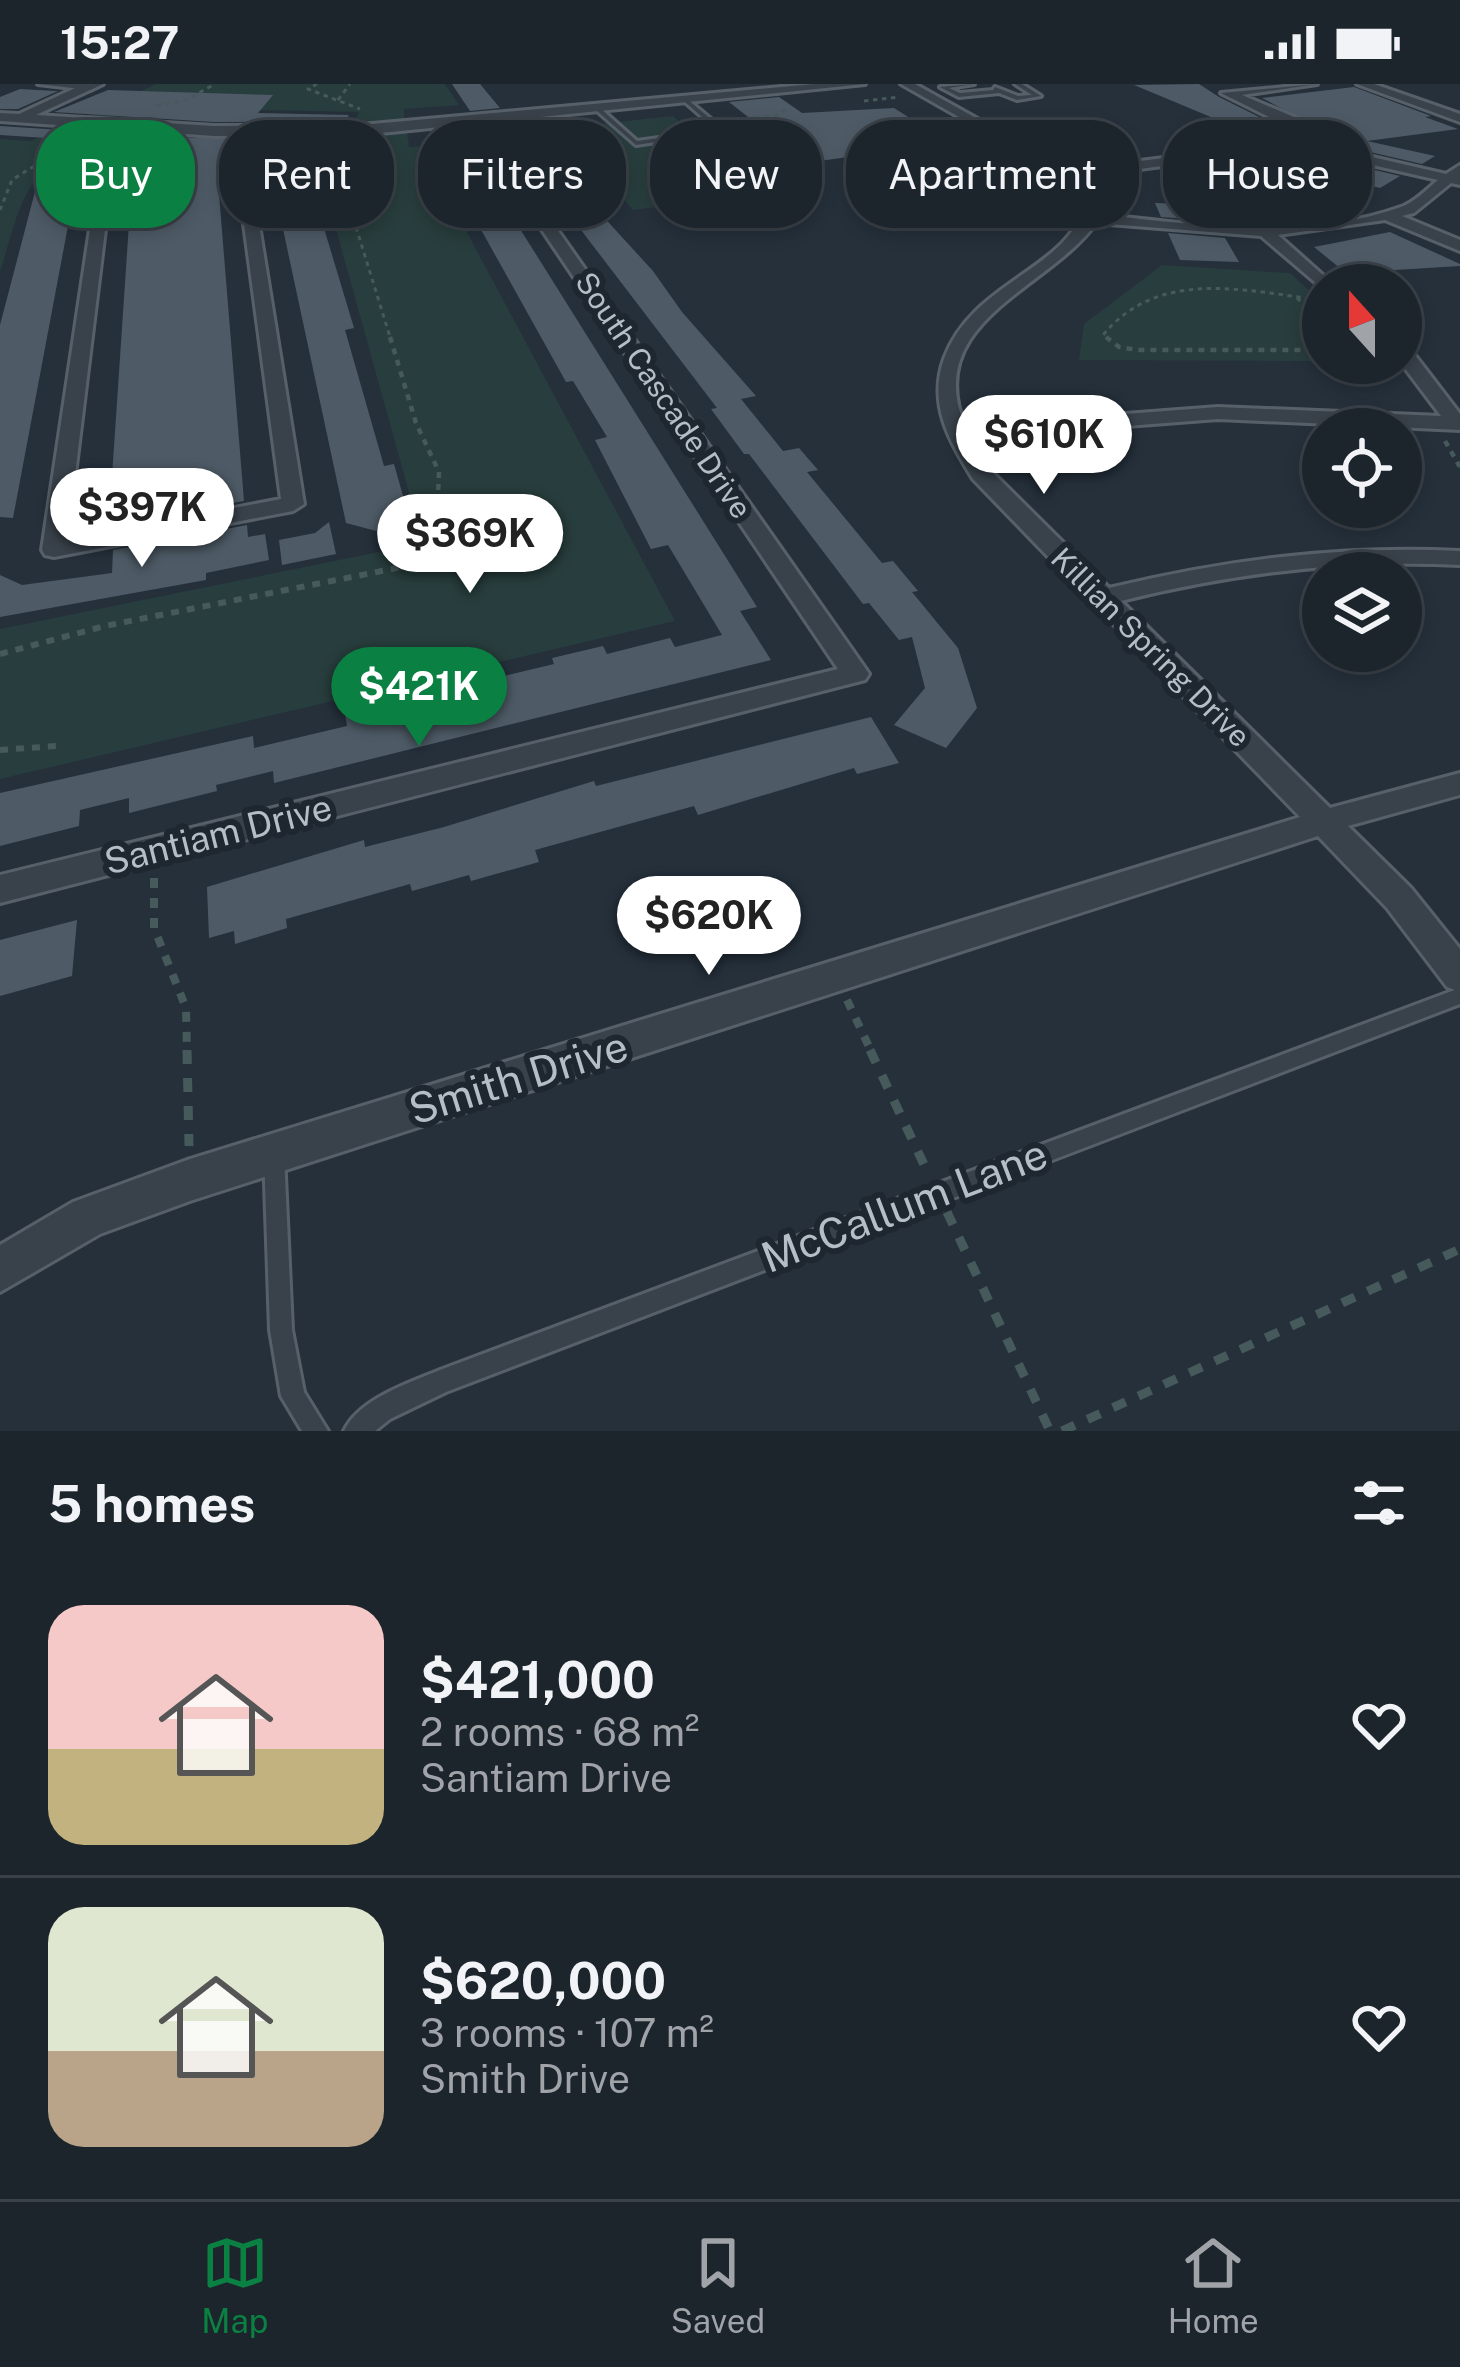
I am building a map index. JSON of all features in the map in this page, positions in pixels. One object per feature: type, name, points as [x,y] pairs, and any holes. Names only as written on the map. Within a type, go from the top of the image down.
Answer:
[{"type":"street","points":[[44,84],[93,85]]},
{"type":"street","points":[[394,127],[527,108],[599,110],[858,84]]},
{"type":"street","points":[[1290,120],[1227,93],[1311,84]]},
{"type":"street","points":[[1364,84],[1460,118]]},
{"type":"street","points":[[18,118],[93,85]]},
{"type":"street","points":[[916,89],[973,120]]},
{"type":"street","name":"South Cascade Drive","points":[[527,108],[538,129],[512,158],[514,178],[855,674]]},
{"type":"street","points":[[0,117],[45,120]]},
{"type":"street","points":[[1372,161],[1456,176]]},
{"type":"street","points":[[1139,222],[1265,232],[1389,216],[1409,210],[1456,176]]},
{"type":"street","points":[[1389,216],[1460,246]]},
{"type":"street","points":[[98,228],[54,550],[293,504],[252,228]]},
{"type":"street","name":"Killian Spring Drive","points":[[1084,228],[1067,252],[996,295],[968,322],[953,354],[945,395],[958,433],[981,474],[1399,898],[1460,976]]},
{"type":"street","points":[[1265,232],[1302,264]]},
{"type":"street","points":[[1422,377],[1459,424]]},
{"type":"street","points":[[958,433],[1218,413],[1459,424]]},
{"type":"street","points":[[1101,598],[1220,568],[1287,559],[1369,554],[1460,559]]},
{"type":"street","name":"Santiam Drive","points":[[0,889],[855,674]]},
{"type":"street","name":"Smith Drive","points":[[0,1270],[88,1217],[190,1180],[1460,784]]},
{"type":"lane","points":[[971,84],[944,87],[959,95],[999,91]]},
{"type":"lane","points":[[985,84],[1017,98],[1038,96],[1018,84]]},
{"type":"lane","points":[[687,101],[710,120]]},
{"type":"lane","points":[[599,110],[636,143],[650,141]]},
{"type":"lane","name":"McCallum Lane","points":[[356,1431],[381,1410],[440,1382],[1412,1010],[1460,996]]},
{"type":"lane","points":[[274,1153],[281,1330],[293,1396],[316,1431]]},
{"type":"path","points":[[317,84],[308,89],[367,111],[374,120]]},
{"type":"path","points":[[338,100],[350,84]]},
{"type":"path","points":[[855,102],[916,89]]},
{"type":"path","points":[[740,120],[775,116],[784,109]]},
{"type":"path","points":[[1302,297],[1274,291],[1169,290],[1142,299],[1102,335],[1119,347],[1138,350],[1302,350]]},
{"type":"path","points":[[1295,296],[1302,303]]},
{"type":"path","points":[[0,750],[56,746]]},
{"type":"path","points":[[154,850],[154,928],[186,1008],[190,1180]]},
{"type":"path","points":[[1062,1431],[1460,1249]]},
{"type":"green space","points":[[156,84],[445,84],[459,105],[404,109],[404,125],[394,125],[394,120],[355,120],[359,112],[156,108],[130,120],[81,119]]},
{"type":"green space","points":[[673,116],[678,120],[650,120],[650,208],[633,210],[626,202],[626,121]]},
{"type":"green space","points":[[407,132],[409,147],[418,147],[418,228],[465,228],[675,621],[0,779],[0,629],[423,543],[336,228],[394,228],[394,133]]},
{"type":"green space","points":[[0,139],[36,139],[36,181],[23,201],[0,272]]},
{"type":"green space","points":[[1162,265],[1290,273],[1302,284],[1302,361],[1079,360],[1084,324]]},
{"type":"building","points":[[452,84],[480,84],[500,108],[470,111]]},
{"type":"building","points":[[1199,84],[1266,120],[1218,120],[1134,85]]},
{"type":"building","points":[[1354,87],[1458,129],[1372,140],[1372,120],[1303,120],[1262,98]]},
{"type":"building","points":[[20,89],[58,91],[18,109],[0,109],[0,97]]},
{"type":"building","points":[[108,90],[273,95],[258,113],[349,115],[346,120],[214,122],[54,112]]},
{"type":"building","points":[[779,97],[802,113],[894,108],[913,120],[846,120],[846,157],[822,161],[822,120],[752,120],[729,102]]},
{"type":"building","points":[[0,126],[36,128],[36,137],[0,135]]},
{"type":"building","points":[[195,138],[219,139],[219,228],[244,501],[114,526],[114,520],[109,521],[129,228],[195,228]]},
{"type":"building","points":[[1372,142],[1435,156],[1422,164],[1372,152]]},
{"type":"building","points":[[1372,169],[1400,176],[1380,188],[1372,186]]},
{"type":"building","points":[[36,188],[36,228],[68,228],[13,518],[0,517],[0,325]]},
{"type":"building","points":[[283,228],[324,228],[354,328],[345,330],[384,466],[394,464],[407,510],[380,532],[346,523]]},
{"type":"building","points":[[480,228],[519,228],[757,607],[740,611],[771,660],[274,783],[273,771],[129,813],[129,798],[80,810],[79,826],[0,846],[0,793],[253,736],[254,748],[347,726],[345,714],[554,664],[552,658],[603,646],[607,654],[670,638],[675,647],[722,635],[668,545],[651,549],[595,440],[607,437],[573,381],[566,382]]},
{"type":"building","points":[[579,228],[614,228],[756,396],[741,399],[783,451],[799,448],[818,470],[807,472],[882,563],[893,561],[918,591],[912,592],[958,648],[977,708],[946,748],[894,725],[925,688],[912,637],[899,640],[869,603],[863,604],[711,409],[717,408]]},
{"type":"building","points":[[1390,232],[1460,266],[1335,264],[1314,247]]},
{"type":"building","points":[[1168,233],[1225,238],[1239,262],[1180,260]]},
{"type":"building","points":[[329,522],[336,554],[282,565],[279,540],[315,533]]},
{"type":"building","points":[[247,525],[248,537],[265,534],[269,560],[206,573],[206,580],[0,617],[0,575],[22,585],[112,573],[113,550]]},
{"type":"building","points":[[871,717],[899,763],[857,774],[854,768],[698,815],[694,806],[535,850],[539,862],[471,881],[469,875],[412,891],[410,884],[286,919],[287,928],[235,944],[234,931],[209,938],[207,887],[364,840],[365,847],[444,827],[594,781],[596,786]]},
{"type":"building","points":[[77,920],[72,976],[0,996],[0,940]]}]
